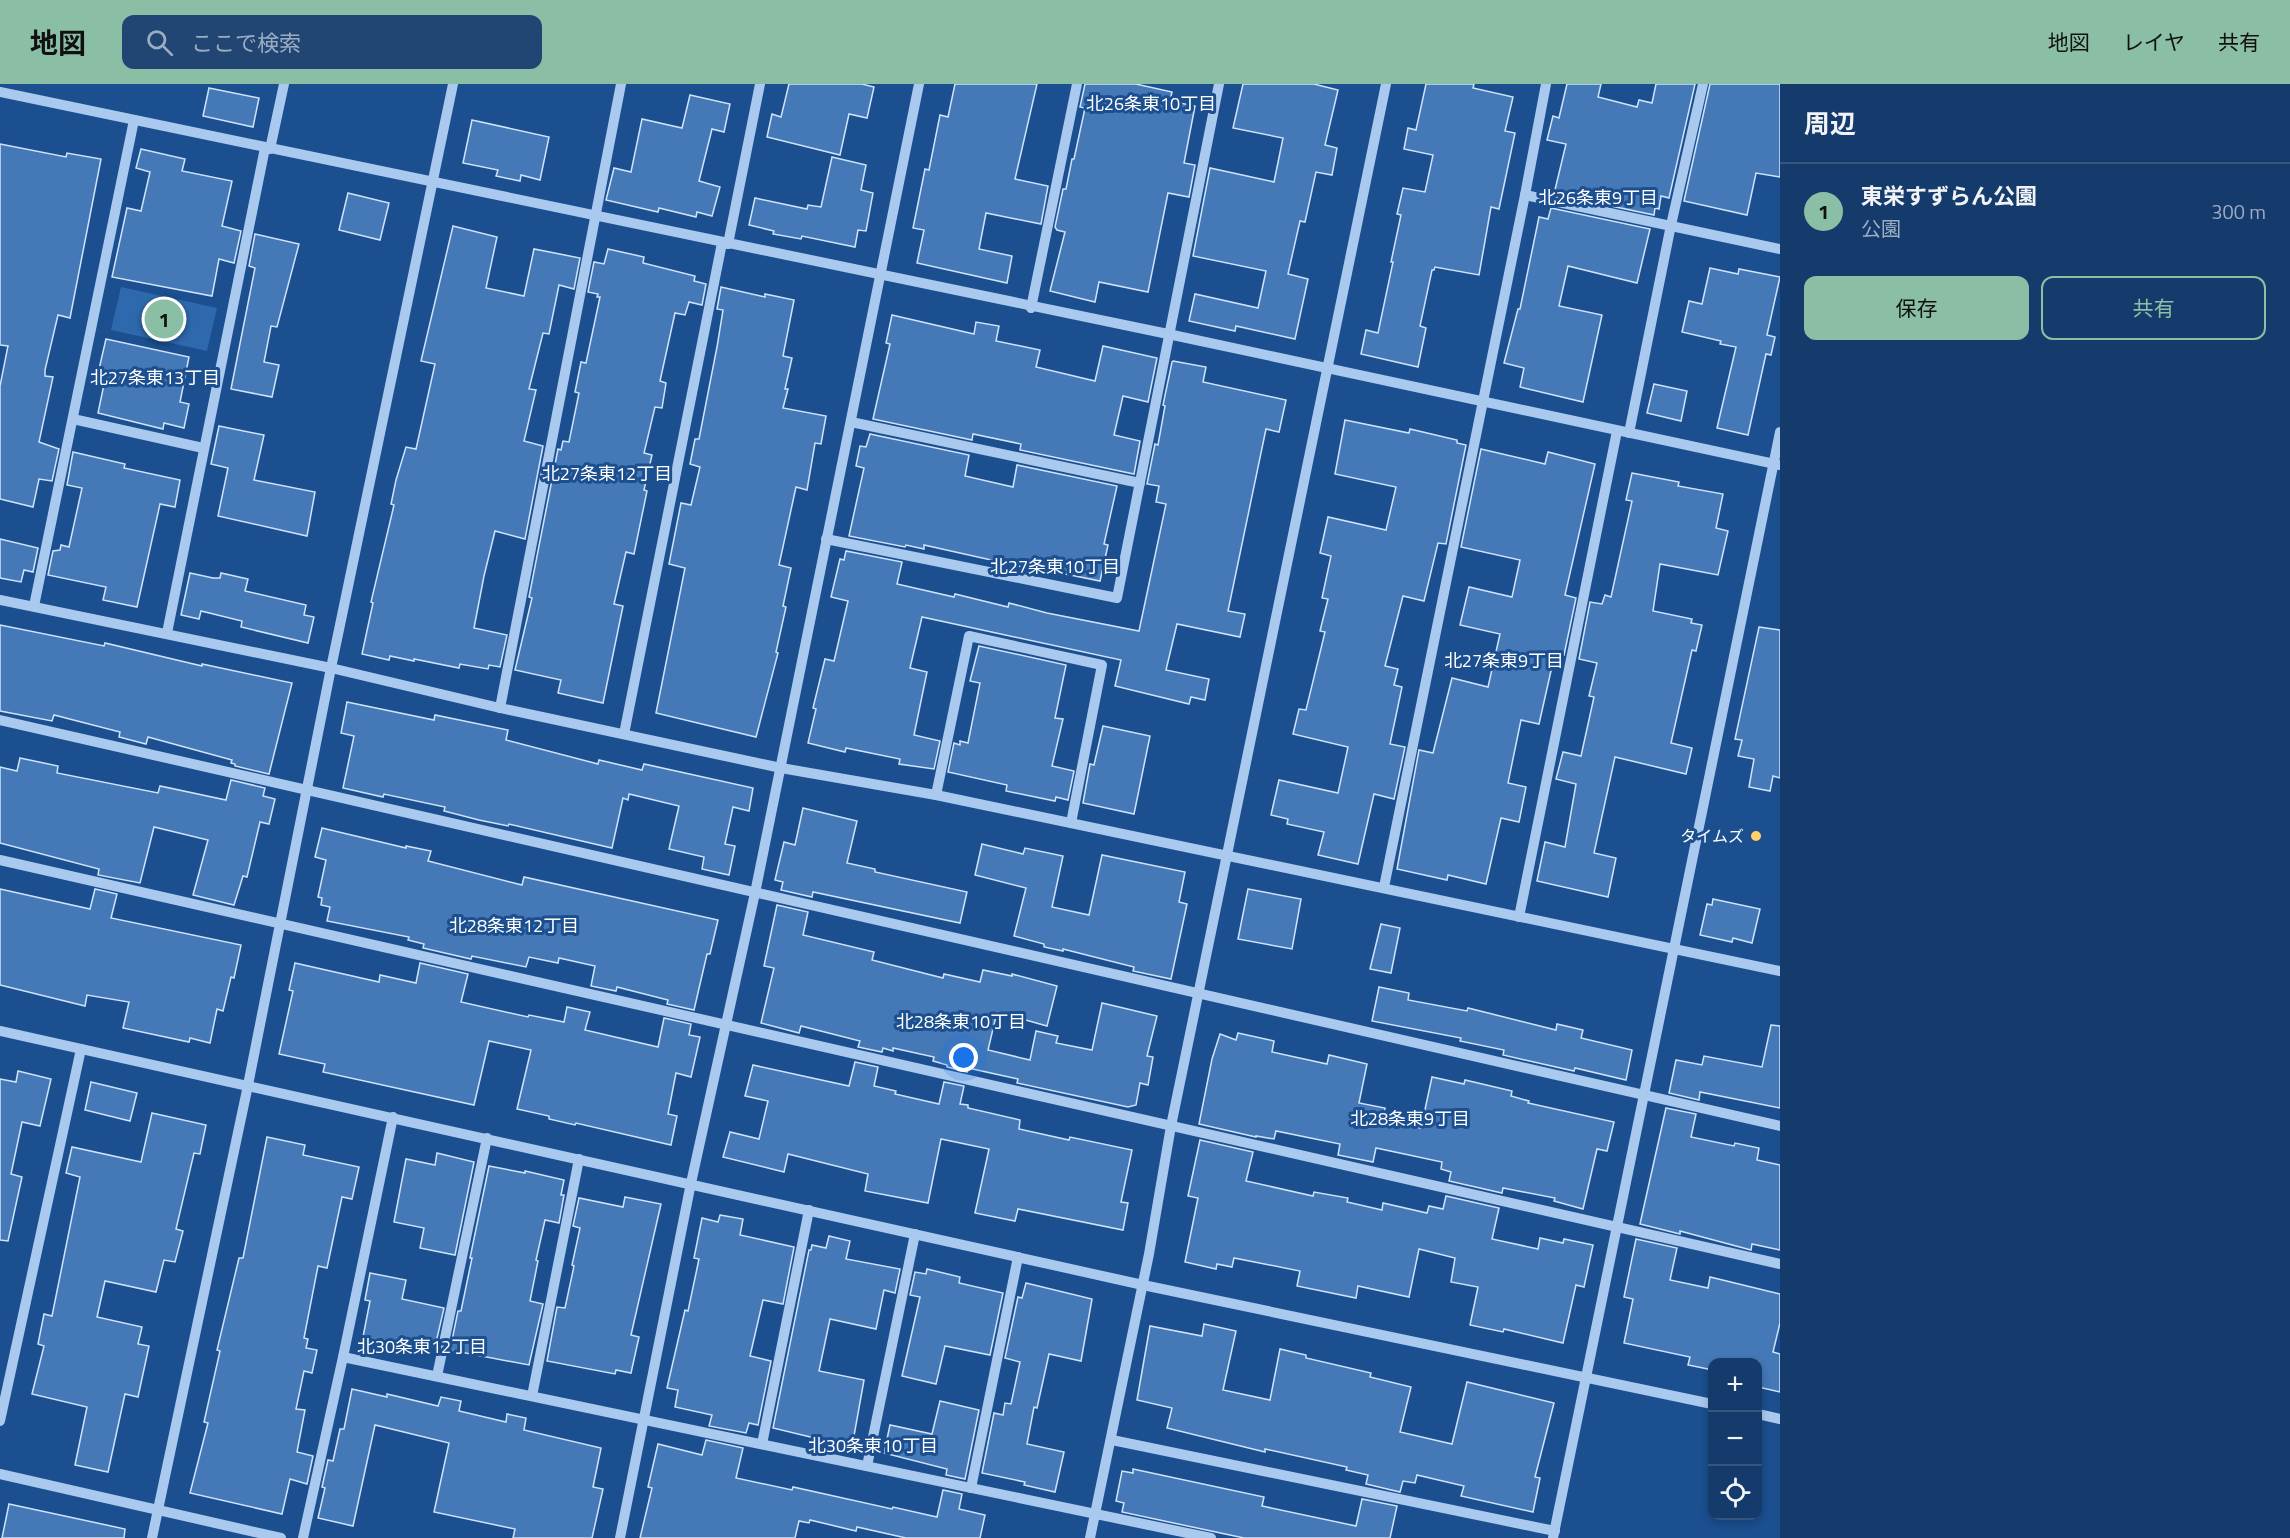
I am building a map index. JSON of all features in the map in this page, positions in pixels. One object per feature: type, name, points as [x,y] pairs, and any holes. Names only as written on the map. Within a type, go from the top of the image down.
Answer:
[{"type":"street","points":[[167,633],[203,448],[284,84]]},
{"type":"street","points":[[152,1538],[248,1086],[331,668],[453,84]]},
{"type":"street","points":[[500,708],[621,84]]},
{"type":"street","points":[[624,734],[760,84]]},
{"type":"street","points":[[620,1538],[691,1183],[755,892],[919,84]]},
{"type":"street","points":[[1032,308],[1077,84]]},
{"type":"street","points":[[826,539],[1117,598],[1219,84]]},
{"type":"street","points":[[1090,1538],[1143,1285],[1171,1126],[1386,84]]},
{"type":"street","points":[[1384,887],[1546,84]]},
{"type":"street","points":[[1629,433],[1671,225],[1703,84]]},
{"type":"street","points":[[0,92],[1032,308],[1168,334],[1777,465]]},
{"type":"street","points":[[34,606],[134,120]]},
{"type":"street","points":[[1525,195],[1780,249]]},
{"type":"street","points":[[73,419],[203,448]]},
{"type":"street","points":[[851,422],[1140,483]]},
{"type":"street","points":[[1519,917],[1617,431]]},
{"type":"street","points":[[1112,1440],[1554,1534],[1674,949],[1777,465],[1780,432]]},
{"type":"street","points":[[0,600],[331,668],[500,708],[780,768],[936,795],[1780,971]]},
{"type":"street","points":[[936,795],[969,636],[1102,665],[1071,823]]},
{"type":"street","points":[[0,720],[1780,1126]]},
{"type":"street","points":[[0,860],[1780,1264]]},
{"type":"street","points":[[0,1031],[1143,1285],[1708,1403]]},
{"type":"street","points":[[0,1421],[81,1049]]},
{"type":"street","points":[[303,1538],[344,1357],[393,1118]]},
{"type":"street","points":[[437,1376],[487,1138]]},
{"type":"street","points":[[532,1396],[579,1159]]},
{"type":"street","points":[[762,1444],[809,1210]]},
{"type":"street","points":[[867,1466],[915,1234]]},
{"type":"street","points":[[972,1488],[1018,1257]]},
{"type":"street","points":[[344,1357],[1211,1538]]},
{"type":"street","points":[[1762,1415],[1780,1419]]},
{"type":"street","points":[[0,1474],[281,1538]]},
{"type":"shaded area","points":[[121,287],[217,308],[207,351],[111,330]]},
{"type":"building","points":[[789,84],[862,84],[874,87],[867,118],[849,114],[840,155],[767,137],[772,114],[781,117]]},
{"type":"building","points":[[955,84],[1037,84],[1015,179],[1048,186],[1041,224],[986,213],[979,249],[1012,256],[1007,283],[917,263],[924,230],[913,228],[925,169],[929,170],[940,115],[948,117]]},
{"type":"building","points":[[1085,84],[1136,84],[1172,92],[1170,101],[1195,106],[1184,163],[1195,165],[1189,197],[1168,193],[1148,292],[1099,282],[1095,302],[1050,291],[1065,232],[1055,227],[1063,189],[1066,189],[1072,159],[1074,159],[1085,108],[1080,107]]},
{"type":"building","points":[[1243,84],[1314,84],[1338,90],[1325,145],[1337,148],[1332,175],[1316,172],[1305,222],[1300,221],[1288,274],[1308,279],[1295,339],[1236,326],[1235,331],[1189,321],[1195,294],[1258,308],[1266,271],[1193,256],[1210,168],[1274,182],[1283,138],[1233,128]]},
{"type":"building","points":[[1426,84],[1474,84],[1473,88],[1513,97],[1505,131],[1515,133],[1499,209],[1491,207],[1479,275],[1435,267],[1432,270],[1420,326],[1426,328],[1418,367],[1361,354],[1366,330],[1378,333],[1393,262],[1391,262],[1401,215],[1397,214],[1403,188],[1425,192],[1433,155],[1404,149],[1408,128],[1416,130]]},
{"type":"building","points":[[1567,84],[1601,84],[1598,97],[1637,107],[1639,100],[1652,103],[1656,84],[1695,84],[1669,198],[1661,196],[1659,209],[1655,208],[1654,215],[1554,194],[1566,144],[1547,140],[1553,116],[1559,118]]},
{"type":"building","points":[[1710,84],[1780,84],[1780,177],[1756,173],[1747,215],[1684,201]]},
{"type":"building","points":[[209,88],[259,98],[253,127],[203,116]]},
{"type":"building","points":[[690,95],[730,104],[724,132],[712,129],[699,181],[720,187],[712,216],[697,212],[696,217],[659,208],[658,212],[606,200],[614,168],[631,172],[642,119],[682,128]]},
{"type":"building","points":[[472,120],[549,137],[540,180],[521,175],[520,181],[496,176],[498,170],[463,163]]},
{"type":"building","points":[[0,144],[66,157],[67,153],[101,159],[70,318],[58,315],[45,370],[45,376],[53,377],[39,442],[59,449],[52,481],[39,479],[33,507],[0,499],[0,386],[8,346],[0,345]]},
{"type":"building","points":[[141,149],[185,159],[182,171],[232,181],[222,226],[241,231],[234,263],[219,259],[212,296],[112,277],[127,208],[141,211],[150,172],[136,168]]},
{"type":"building","points":[[832,157],[866,165],[861,190],[873,193],[866,231],[858,230],[855,247],[802,236],[801,239],[773,234],[774,231],[749,225],[755,198],[807,209],[808,205],[821,207]]},
{"type":"building","points":[[348,193],[389,203],[380,240],[339,230]]},
{"type":"building","points":[[1551,208],[1650,229],[1637,283],[1568,266],[1559,306],[1602,315],[1583,402],[1520,387],[1524,368],[1504,363],[1518,309],[1520,309],[1539,217],[1548,219]]},
{"type":"building","points":[[453,226],[497,237],[486,288],[524,296],[534,249],[580,258],[574,289],[559,285],[549,334],[543,333],[529,389],[536,390],[524,441],[543,446],[525,539],[495,531],[484,576],[474,628],[507,635],[500,667],[489,665],[488,669],[460,664],[459,668],[390,656],[389,660],[362,654],[373,603],[371,602],[394,505],[391,504],[396,480],[406,447],[416,449],[435,364],[421,361]]},
{"type":"building","points":[[255,234],[299,244],[277,327],[271,326],[264,362],[279,365],[272,397],[231,389],[255,268],[249,266]]},
{"type":"building","points":[[608,249],[644,257],[643,263],[695,276],[694,281],[706,284],[702,305],[689,302],[685,315],[675,313],[660,381],[666,383],[662,408],[655,407],[644,453],[652,455],[634,554],[626,552],[614,604],[623,606],[603,703],[558,693],[561,680],[515,670],[532,598],[529,597],[558,449],[561,450],[563,441],[569,442],[579,393],[575,392],[581,362],[586,363],[600,297],[597,297],[598,294],[588,292],[594,262],[604,264]]},
{"type":"building","points":[[1710,268],[1738,274],[1739,269],[1780,277],[1767,335],[1775,337],[1771,355],[1766,354],[1748,435],[1717,428],[1736,347],[1682,332],[1689,301],[1702,304]]},
{"type":"building","points":[[721,287],[765,297],[765,294],[794,300],[783,356],[792,358],[783,408],[826,416],[821,444],[815,443],[807,490],[796,487],[779,565],[791,568],[783,606],[786,607],[776,652],[778,653],[756,737],[656,713],[685,568],[669,564],[681,503],[691,505],[700,467],[690,464],[695,439],[699,439],[717,347],[723,310],[717,309]]},
{"type":"building","points":[[892,315],[974,334],[976,322],[999,326],[996,341],[1040,350],[1036,367],[1095,381],[1103,346],[1157,358],[1148,402],[1123,396],[1114,435],[1140,441],[1134,474],[1020,450],[1021,444],[973,434],[972,440],[873,419],[890,344],[886,343]]},
{"type":"building","points":[[106,339],[189,357],[180,402],[189,404],[184,428],[164,423],[163,429],[98,413],[107,370],[99,369]]},
{"type":"building","points":[[1173,361],[1206,367],[1203,382],[1286,400],[1279,432],[1266,429],[1228,611],[1245,614],[1240,637],[1177,624],[1166,670],[1209,679],[1205,700],[1191,697],[1189,704],[1115,686],[1121,660],[922,617],[910,668],[927,672],[914,735],[940,741],[934,769],[899,764],[900,759],[846,748],[845,752],[808,743],[816,709],[813,708],[825,659],[834,661],[848,601],[831,597],[840,559],[844,560],[846,551],[902,562],[897,584],[954,597],[955,594],[1008,607],[1009,603],[1139,631],[1166,504],[1156,502],[1159,486],[1147,484],[1155,444],[1158,445],[1165,406],[1163,405]]},
{"type":"building","points":[[1654,384],[1687,391],[1681,421],[1647,413]]},
{"type":"building","points":[[1345,420],[1409,433],[1410,429],[1457,440],[1457,443],[1466,445],[1446,544],[1438,543],[1424,601],[1403,596],[1385,666],[1398,669],[1394,685],[1402,687],[1390,744],[1405,747],[1394,799],[1374,794],[1358,864],[1318,855],[1324,832],[1287,824],[1288,819],[1271,815],[1279,780],[1338,793],[1348,747],[1293,734],[1299,709],[1306,710],[1325,632],[1320,631],[1328,599],[1322,598],[1331,556],[1320,553],[1328,517],[1386,530],[1396,487],[1335,474]]},
{"type":"building","points":[[219,426],[264,435],[254,480],[315,492],[307,536],[218,516],[228,468],[211,464]]},
{"type":"building","points":[[870,434],[969,455],[965,476],[1013,487],[1017,465],[1117,486],[1104,544],[1108,545],[1100,581],[1036,568],[1036,570],[924,545],[924,549],[906,545],[905,547],[849,536],[864,468],[856,466],[860,446],[866,447]]},
{"type":"building","points":[[1481,449],[1545,464],[1548,452],[1595,464],[1565,595],[1576,598],[1564,655],[1555,653],[1539,724],[1521,720],[1508,783],[1526,787],[1519,822],[1501,818],[1486,884],[1448,875],[1447,880],[1397,869],[1419,750],[1433,753],[1452,678],[1488,687],[1500,634],[1460,625],[1469,587],[1512,597],[1520,560],[1461,547]]},
{"type":"building","points":[[73,452],[125,464],[124,468],[180,480],[175,507],[160,504],[137,607],[103,600],[106,587],[48,575],[53,551],[60,550],[61,545],[69,547],[82,488],[67,485]]},
{"type":"building","points":[[1632,473],[1679,482],[1678,486],[1723,494],[1716,528],[1728,531],[1718,575],[1660,564],[1653,611],[1692,619],[1691,623],[1702,625],[1696,651],[1692,650],[1671,743],[1692,748],[1686,774],[1615,757],[1594,853],[1616,858],[1608,897],[1537,881],[1545,842],[1565,847],[1576,784],[1556,779],[1563,752],[1581,756],[1594,697],[1589,696],[1597,663],[1579,659],[1590,602],[1602,604],[1605,595],[1611,597],[1632,501],[1626,500]]},
{"type":"building","points":[[0,539],[38,548],[33,572],[24,570],[21,582],[0,578]]},
{"type":"building","points":[[190,573],[220,578],[221,573],[248,579],[245,591],[306,605],[304,615],[314,617],[308,643],[241,627],[242,621],[201,611],[199,619],[181,615]]},
{"type":"building","points":[[0,625],[104,646],[105,643],[202,666],[202,664],[292,683],[269,774],[235,766],[231,763],[232,760],[148,737],[146,744],[119,737],[120,732],[54,715],[52,721],[0,711]]},
{"type":"building","points":[[1759,627],[1780,630],[1780,778],[1773,776],[1770,791],[1749,787],[1754,759],[1738,756],[1742,740],[1735,739]]},
{"type":"building","points":[[979,646],[1066,665],[1055,718],[1063,719],[1052,766],[1074,771],[1068,800],[1056,797],[1055,801],[1006,791],[1007,785],[948,772],[954,743],[960,745],[960,741],[968,743],[980,683],[970,681]]},
{"type":"building","points":[[347,702],[434,720],[435,715],[508,730],[506,740],[598,764],[599,760],[642,770],[644,764],[753,788],[749,811],[733,807],[725,844],[735,846],[729,875],[702,869],[704,857],[669,849],[679,806],[629,794],[628,800],[623,798],[612,848],[509,824],[508,826],[479,820],[444,811],[445,807],[343,788],[354,736],[341,733]]},
{"type":"building","points":[[1103,726],[1150,736],[1134,814],[1083,803],[1090,764],[1094,765]]},
{"type":"building","points":[[20,758],[58,766],[57,773],[158,793],[160,786],[226,800],[231,780],[265,788],[263,796],[275,799],[269,824],[260,822],[247,877],[243,876],[234,905],[193,895],[208,840],[154,827],[140,883],[98,875],[99,869],[0,843],[0,767],[17,771]]},
{"type":"building","points":[[803,808],[857,821],[847,863],[875,869],[875,872],[967,892],[960,923],[813,892],[812,897],[781,890],[783,882],[775,880],[784,842],[795,845]]},
{"type":"building","points":[[322,828],[406,848],[406,846],[431,851],[428,861],[522,885],[524,877],[718,920],[710,954],[707,954],[694,1010],[667,1004],[668,1000],[617,987],[616,991],[591,986],[595,966],[559,958],[558,963],[529,957],[526,967],[472,956],[471,959],[423,948],[424,944],[408,940],[409,937],[327,921],[330,907],[321,905],[322,898],[318,897],[326,860],[315,857]]},
{"type":"building","points":[[982,844],[1023,854],[1025,848],[1063,856],[1052,907],[1089,915],[1102,855],[1185,872],[1179,902],[1187,904],[1171,979],[1133,971],[1134,967],[1063,949],[1063,951],[1044,947],[1044,944],[1014,936],[1026,888],[975,875]]},
{"type":"building","points":[[0,889],[90,909],[95,889],[117,894],[111,918],[241,945],[234,978],[231,977],[223,1011],[217,1009],[210,1043],[190,1038],[189,1042],[123,1028],[129,1002],[87,995],[85,1006],[0,985]]},
{"type":"building","points":[[1248,889],[1301,899],[1292,949],[1238,939]]},
{"type":"building","points":[[1713,899],[1760,909],[1752,943],[1733,938],[1732,942],[1700,935],[1707,904],[1712,905]]},
{"type":"building","points":[[777,905],[808,912],[803,935],[874,952],[872,960],[943,978],[944,974],[980,982],[983,970],[1012,976],[1012,974],[1057,986],[1047,1026],[997,1012],[988,1050],[1030,1060],[1036,1031],[1058,1036],[1056,1043],[1092,1050],[1102,1003],[1157,1016],[1147,1056],[1153,1057],[1148,1085],[1140,1083],[1136,1105],[1128,1107],[1017,1083],[1018,1079],[968,1068],[967,1072],[947,1067],[947,1065],[933,1061],[934,1057],[893,1048],[893,1051],[883,1048],[882,1052],[858,1047],[860,1041],[801,1026],[799,1033],[761,1023],[774,968],[764,966]]},
{"type":"building","points":[[1381,924],[1400,928],[1391,973],[1370,969]]},
{"type":"building","points":[[295,963],[379,982],[380,975],[416,983],[420,963],[468,974],[461,1002],[528,1017],[529,1015],[564,1022],[567,1007],[590,1012],[585,1030],[658,1047],[664,1018],[691,1024],[689,1035],[700,1037],[691,1077],[676,1073],[668,1114],[677,1116],[671,1145],[549,1119],[549,1116],[517,1109],[531,1050],[489,1041],[474,1105],[323,1072],[325,1064],[279,1054],[293,991],[289,990]]},
{"type":"building","points":[[1379,987],[1409,993],[1408,1000],[1467,1011],[1468,1008],[1556,1030],[1557,1024],[1583,1030],[1581,1038],[1632,1050],[1626,1080],[1503,1055],[1504,1050],[1460,1041],[1461,1038],[1372,1021]]},
{"type":"building","points":[[1771,1025],[1780,1026],[1780,1108],[1700,1092],[1699,1100],[1669,1093],[1676,1060],[1702,1065],[1704,1056],[1762,1067]]},
{"type":"building","points":[[1238,1033],[1274,1041],[1272,1052],[1327,1064],[1329,1055],[1367,1064],[1359,1103],[1385,1108],[1383,1120],[1421,1128],[1432,1077],[1464,1084],[1465,1080],[1512,1091],[1511,1096],[1529,1101],[1528,1103],[1614,1122],[1607,1151],[1597,1149],[1583,1209],[1554,1201],[1555,1198],[1503,1188],[1502,1193],[1449,1181],[1451,1172],[1441,1169],[1442,1162],[1376,1148],[1373,1162],[1338,1155],[1340,1144],[1276,1131],[1274,1139],[1256,1137],[1199,1124],[1212,1059],[1220,1034],[1236,1040]]},
{"type":"building","points":[[855,1062],[878,1067],[874,1086],[896,1091],[895,1094],[939,1104],[944,1082],[964,1086],[960,1104],[968,1105],[968,1108],[1020,1120],[1019,1129],[1132,1150],[1121,1202],[1128,1203],[1123,1230],[1018,1209],[1015,1221],[975,1213],[989,1149],[941,1139],[928,1203],[865,1191],[868,1174],[788,1154],[784,1172],[723,1157],[730,1132],[759,1139],[768,1101],[745,1096],[753,1065],[849,1086]]},
{"type":"building","points":[[18,1071],[51,1079],[40,1126],[22,1122],[11,1174],[22,1177],[8,1241],[0,1240],[0,1079],[16,1082]]},
{"type":"building","points":[[91,1082],[137,1093],[130,1121],[85,1110]]},
{"type":"building","points":[[1666,1108],[1696,1114],[1691,1137],[1734,1146],[1735,1143],[1759,1148],[1757,1160],[1780,1165],[1780,1250],[1752,1244],[1751,1250],[1680,1231],[1680,1234],[1640,1224]]},
{"type":"building","points":[[152,1113],[206,1125],[200,1154],[194,1153],[176,1229],[183,1231],[175,1262],[164,1260],[156,1292],[105,1281],[97,1317],[142,1327],[138,1344],[149,1346],[138,1397],[125,1394],[108,1472],[75,1465],[87,1407],[32,1394],[44,1346],[38,1344],[44,1314],[52,1316],[80,1177],[66,1173],[72,1147],[141,1162]]},
{"type":"building","points":[[267,1137],[305,1145],[303,1155],[359,1167],[352,1199],[342,1197],[327,1268],[318,1266],[304,1338],[308,1339],[306,1348],[317,1350],[312,1373],[304,1371],[296,1409],[305,1410],[297,1452],[313,1456],[307,1484],[290,1479],[282,1514],[190,1493],[208,1423],[204,1422],[220,1351],[217,1350],[239,1258],[243,1258]]},
{"type":"building","points":[[1200,1140],[1253,1152],[1246,1181],[1313,1196],[1314,1192],[1348,1198],[1347,1202],[1382,1210],[1383,1203],[1427,1213],[1429,1206],[1443,1209],[1446,1196],[1499,1208],[1492,1239],[1538,1249],[1540,1238],[1563,1243],[1564,1239],[1593,1245],[1584,1287],[1576,1285],[1563,1343],[1504,1329],[1503,1332],[1470,1325],[1478,1287],[1451,1282],[1455,1258],[1419,1249],[1409,1297],[1358,1286],[1356,1298],[1297,1286],[1300,1271],[1234,1258],[1232,1267],[1217,1264],[1216,1269],[1185,1262],[1198,1198],[1188,1196]]},
{"type":"building","points":[[437,1153],[474,1162],[455,1255],[420,1248],[424,1228],[394,1222],[406,1159],[435,1165]]},
{"type":"building","points":[[489,1166],[564,1180],[559,1223],[545,1220],[536,1260],[538,1261],[530,1301],[543,1304],[529,1365],[450,1350],[458,1311],[461,1311]]},
{"type":"building","points":[[625,1197],[661,1204],[631,1335],[639,1337],[631,1373],[616,1370],[615,1374],[547,1361],[557,1307],[565,1308],[574,1266],[572,1265],[580,1228],[573,1226],[579,1198],[623,1207]]},
{"type":"building","points":[[720,1215],[743,1219],[740,1235],[794,1247],[783,1304],[763,1300],[750,1356],[771,1361],[758,1425],[749,1423],[746,1433],[709,1426],[712,1415],[675,1407],[678,1390],[667,1388],[685,1310],[688,1311],[699,1259],[694,1258],[702,1218],[718,1222]]},
{"type":"building","points":[[829,1236],[850,1241],[846,1259],[900,1269],[895,1293],[884,1290],[876,1329],[830,1319],[819,1371],[864,1380],[852,1447],[773,1428],[809,1250],[812,1245],[826,1248]]},
{"type":"building","points":[[1636,1239],[1677,1248],[1670,1280],[1708,1288],[1710,1277],[1780,1294],[1780,1323],[1773,1352],[1780,1354],[1780,1392],[1762,1388],[1762,1358],[1708,1358],[1708,1369],[1688,1365],[1690,1357],[1624,1343],[1633,1299],[1624,1297]]},
{"type":"building","points":[[927,1269],[960,1277],[959,1283],[1003,1293],[990,1355],[945,1346],[936,1384],[902,1376],[920,1297],[910,1295],[915,1272],[926,1274]]},
{"type":"building","points":[[370,1273],[406,1280],[402,1299],[444,1308],[435,1347],[363,1337],[370,1301],[365,1300]]},
{"type":"building","points":[[1026,1283],[1092,1299],[1081,1361],[1049,1354],[1037,1408],[1034,1407],[1027,1444],[1064,1452],[1055,1492],[1024,1485],[1025,1482],[982,1473],[994,1413],[1003,1415],[1005,1403],[1011,1404],[1020,1362],[1005,1358],[1018,1297],[1022,1298]]},
{"type":"building","points":[[1204,1324],[1236,1331],[1223,1390],[1270,1400],[1280,1349],[1306,1355],[1306,1358],[1371,1373],[1370,1377],[1411,1387],[1400,1432],[1452,1444],[1467,1382],[1554,1403],[1535,1477],[1540,1478],[1533,1512],[1461,1496],[1464,1486],[1417,1475],[1415,1483],[1403,1481],[1400,1492],[1366,1484],[1368,1475],[1346,1470],[1347,1467],[1265,1449],[1265,1452],[1167,1428],[1172,1408],[1137,1400],[1150,1326],[1202,1336]]},
{"type":"building","points":[[352,1389],[387,1397],[387,1394],[438,1406],[441,1397],[461,1401],[459,1411],[506,1422],[507,1414],[526,1418],[524,1430],[601,1448],[593,1487],[603,1489],[592,1538],[513,1538],[515,1529],[434,1512],[449,1443],[375,1425],[353,1526],[318,1518],[325,1488],[322,1487],[328,1460],[333,1461],[340,1429],[344,1429]]},
{"type":"building","points":[[940,1401],[979,1410],[965,1479],[946,1475],[947,1469],[884,1453],[890,1425],[932,1434]]},
{"type":"building","points":[[706,1440],[743,1448],[736,1478],[792,1490],[793,1487],[937,1517],[943,1490],[962,1494],[959,1509],[985,1515],[980,1538],[906,1538],[857,1527],[856,1531],[810,1520],[809,1523],[799,1521],[795,1538],[640,1538],[652,1488],[648,1487],[658,1444],[702,1455]]},
{"type":"building","points":[[1133,1469],[1264,1497],[1262,1506],[1356,1526],[1362,1499],[1397,1506],[1390,1538],[1244,1538],[1122,1512],[1124,1503],[1116,1501],[1122,1471],[1133,1473]]},
{"type":"building","points":[[9,1504],[125,1529],[124,1538],[2,1538]]},
{"type":"place","name":"東栄すずらん公園","points":[[164,319]]},
{"type":"place","name":"タイムズ","points":[[1756,836]]},
{"type":"district","name":"北26条東10丁目","points":[[1151,103]]},
{"type":"district","name":"北26条東9丁目","points":[[1598,197]]},
{"type":"district","name":"北27条東13丁目","points":[[155,377]]},
{"type":"district","name":"北27条東12丁目","points":[[607,473]]},
{"type":"district","name":"北27条東10丁目","points":[[1055,566]]},
{"type":"district","name":"北27条東9丁目","points":[[1504,660]]},
{"type":"district","name":"北28条東12丁目","points":[[514,925]]},
{"type":"district","name":"北28条東10丁目","points":[[961,1021]]},
{"type":"district","name":"北28条東9丁目","points":[[1410,1118]]},
{"type":"district","name":"北30条東12丁目","points":[[422,1346]]},
{"type":"district","name":"北30条東10丁目","points":[[873,1445]]}]
